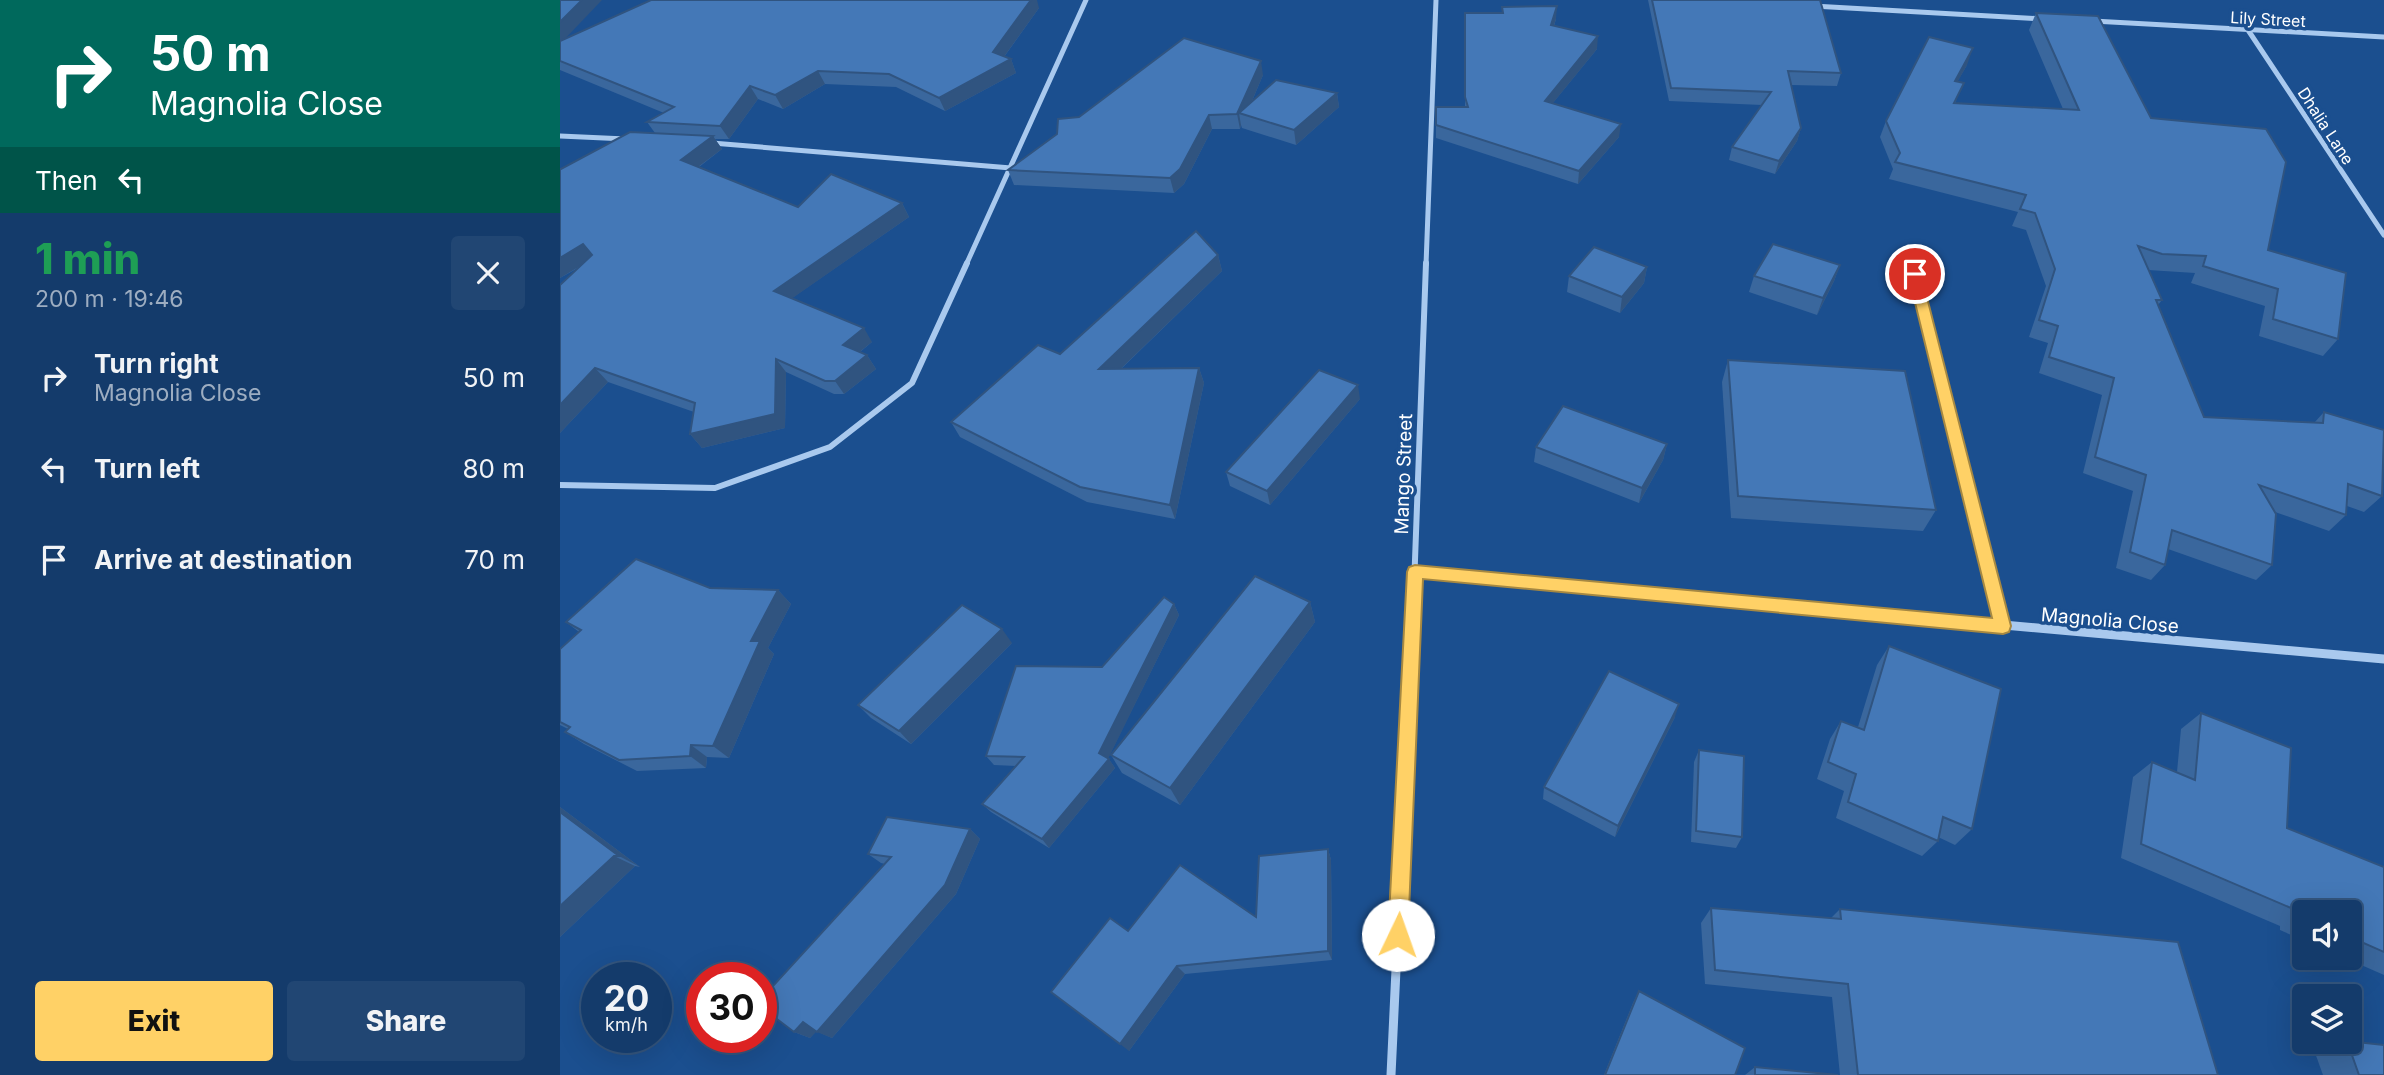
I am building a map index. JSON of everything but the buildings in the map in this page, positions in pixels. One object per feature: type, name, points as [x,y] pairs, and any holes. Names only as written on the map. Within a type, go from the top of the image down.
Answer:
[{"type":"street","points":[[560,485],[715,488],[830,447],[912,383],[1086,0]]},
{"type":"street","name":"Mango Street","points":[[1391,1075],[1415,572],[1436,0]]},
{"type":"street","points":[[1801,5],[2053,19]]},
{"type":"street","name":"Lily Street","points":[[2081,21],[2384,37]]},
{"type":"street","name":"Dhalia Lane","points":[[2248,30],[2384,235]]},
{"type":"street","points":[[560,136],[630,139]]},
{"type":"street","points":[[707,143],[1011,168]]},
{"type":"street","points":[[1908,247],[2003,626]]},
{"type":"street","name":"Magnolia Close","points":[[1415,572],[2384,659]]},
{"type":"route","points":[[1398,935],[1415,572],[2003,626],[1915,274]]}]
